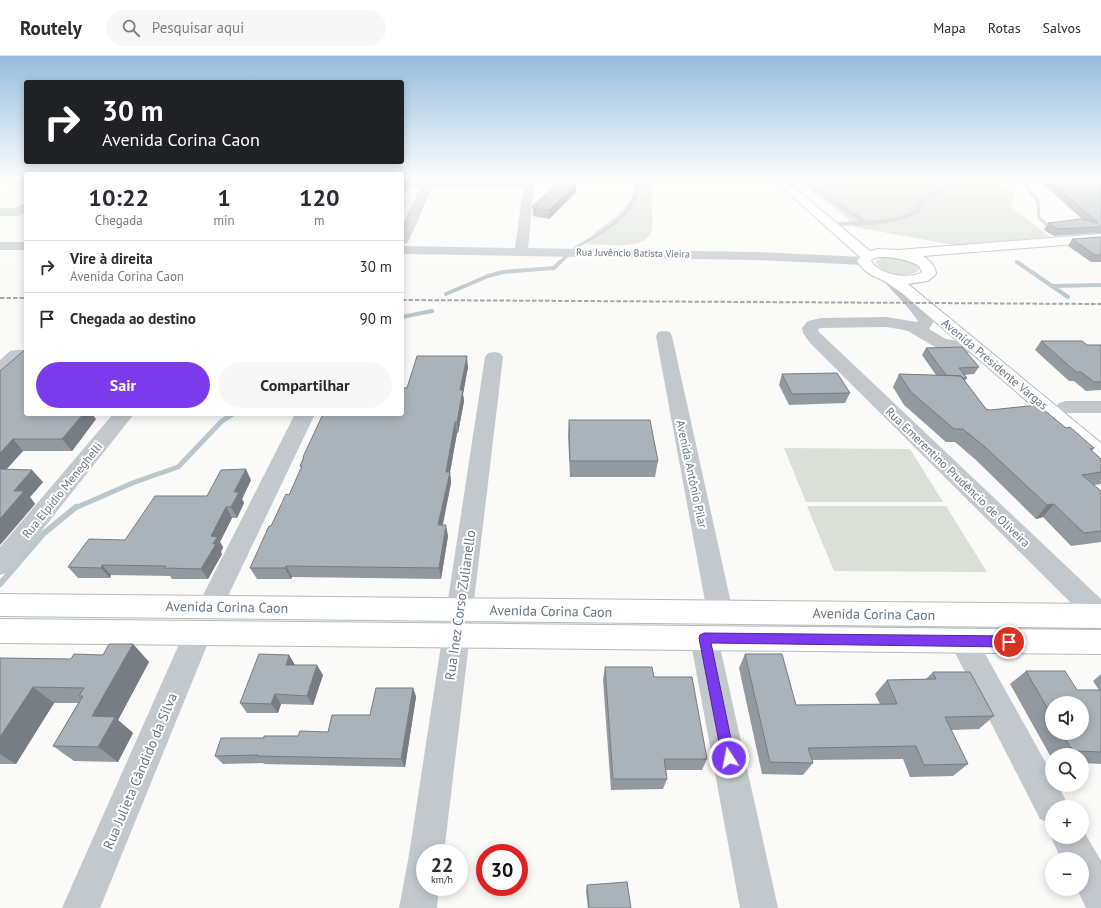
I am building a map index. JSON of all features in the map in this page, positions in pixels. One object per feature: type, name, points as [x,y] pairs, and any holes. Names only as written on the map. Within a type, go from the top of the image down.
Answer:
[{"type":"main road","points":[[824,219],[866,258],[870,269],[886,276],[904,280],[925,275],[933,261],[960,250]]},
{"type":"main road","points":[[835,228],[893,253],[923,262],[925,275]]},
{"type":"main road","points":[[866,258],[872,254],[960,250],[1101,238]]},
{"type":"main road","name":"Avenida Presidente Vargas","points":[[925,275],[923,290],[930,299],[1101,436]]},
{"type":"main road","name":"Avenida Presidente Vargas","points":[[886,276],[907,290],[1101,454]]},
{"type":"main road","name":"Avenida Corina Caon","points":[[0,605],[204,620],[457,623],[712,625],[1101,616]]},
{"type":"main road","name":"Avenida Corina Caon","points":[[0,631],[204,620]]},
{"type":"main road","name":"Avenida Corina Caon","points":[[712,625],[963,641],[1101,642]]},
{"type":"street","points":[[404,236],[412,219]]},
{"type":"street","points":[[521,251],[525,219]]},
{"type":"street","points":[[0,246],[24,246]]},
{"type":"street","name":"Rua Juvêncio Batista Vieira","points":[[404,250],[866,258]]},
{"type":"street","points":[[886,276],[915,306],[926,321],[924,326],[914,328]]},
{"type":"street","name":"Rua Emerentino Prudêncio de Oliveira","points":[[914,328],[886,322],[821,323],[814,324],[810,328],[811,333],[816,339],[1101,616]]},
{"type":"street","points":[[914,328],[941,343],[978,350]]},
{"type":"street","name":"Avenida Antônio Pilar","points":[[664,336],[759,908]]},
{"type":"street","points":[[0,369],[21,355]]},
{"type":"street","name":"Rua Inez Corso Zulianello","points":[[427,844],[494,357]]},
{"type":"street","points":[[1066,407],[1101,407]]},
{"type":"street","name":"Rua Elpídio Meneghelli","points":[[0,566],[122,416]]},
{"type":"street","name":"Rua Julieta Cândido da Silva","points":[[81,908],[204,620],[304,416]]},
{"type":"street","points":[[963,641],[1048,800]]},
{"type":"street","points":[[1089,875],[1101,898]]},
{"type":"street","points":[[418,908],[420,896]]},
{"type":"lane","points":[[859,219],[864,222]]},
{"type":"lane","points":[[835,228],[864,222],[901,219]]},
{"type":"shaded area","points":[[652,219],[652,228],[649,236],[644,241],[635,244],[587,244],[598,230],[611,220]]},
{"type":"shaded area","points":[[848,219],[1026,219],[1050,237],[954,245],[855,227]]},
{"type":"shaded area","points":[[887,257],[900,258],[909,261],[919,269],[917,272],[907,275],[889,273],[876,263],[877,260]]},
{"type":"shaded area","points":[[784,448],[910,449],[943,502],[806,502]]},
{"type":"shaded area","points":[[807,506],[946,506],[987,572],[834,571]]},
{"type":"building","points":[[1081,219],[1098,223],[1093,219],[1101,219],[1101,227],[1058,229],[1048,223]]},
{"type":"building","points":[[1101,237],[1101,255],[1095,255],[1072,239]]},
{"type":"building","points":[[1041,341],[1082,341],[1087,345],[1101,345],[1101,382],[1094,382],[1081,372],[1076,372]]},
{"type":"building","points":[[962,347],[979,367],[959,368],[967,378],[946,375],[926,348]]},
{"type":"building","points":[[24,351],[24,416],[81,416],[62,439],[13,439],[0,453],[0,371]]},
{"type":"building","points":[[417,356],[467,356],[460,390],[463,390],[457,422],[455,422],[446,472],[450,472],[438,525],[446,525],[439,568],[286,566],[285,568],[250,568],[269,526],[271,526],[286,494],[289,495],[302,466],[300,466],[303,457],[322,416],[404,416],[404,388],[407,388]]},
{"type":"building","points":[[837,373],[850,393],[792,394],[782,374]]},
{"type":"building","points":[[899,374],[961,376],[986,409],[990,410],[1038,405],[1066,428],[1070,427],[1094,448],[1090,449],[1101,459],[1101,472],[1082,475],[1101,491],[1101,531],[1084,533],[1054,504],[1047,505],[985,447],[963,429],[954,429],[911,392]]},
{"type":"building","points":[[569,420],[650,420],[658,461],[570,461]]},
{"type":"building","points":[[0,469],[32,470],[14,491],[24,491],[0,519]]},
{"type":"building","points":[[246,469],[234,492],[239,492],[231,507],[226,507],[211,536],[217,537],[213,544],[216,544],[201,569],[164,568],[166,566],[102,565],[101,568],[68,567],[89,539],[125,540],[155,496],[207,496],[221,470]]},
{"type":"building","points":[[109,644],[133,644],[92,716],[115,717],[98,747],[53,746],[83,696],[79,696],[84,688],[33,687],[0,737],[0,658],[71,659],[74,654],[103,655]]},
{"type":"building","points":[[259,654],[289,655],[286,665],[317,665],[307,696],[275,694],[271,704],[240,703]]},
{"type":"building","points":[[745,654],[782,654],[796,705],[897,704],[887,680],[936,679],[933,672],[970,672],[994,716],[945,717],[968,764],[924,765],[916,746],[808,748],[813,763],[770,762]]},
{"type":"building","points":[[605,667],[652,667],[654,677],[692,677],[707,759],[664,759],[667,779],[613,779]]},
{"type":"building","points":[[1026,671],[1065,671],[1077,690],[1101,690],[1101,752],[1089,752],[1089,748],[1071,748],[1066,740],[1089,740],[1089,696],[1045,696],[1045,704]]},
{"type":"building","points":[[376,688],[413,688],[401,759],[257,756],[258,755],[215,756],[221,738],[298,736],[300,731],[328,732],[332,715],[370,715]]},
{"type":"building","points":[[627,882],[631,908],[589,908],[587,885]]},
{"type":"waterway","points":[[575,248],[609,228],[620,219]]},
{"type":"waterway","points":[[1040,219],[1046,224],[1049,232]]},
{"type":"waterway","points":[[559,263],[567,256]]},
{"type":"waterway","points":[[1019,263],[1017,262],[1068,297]]},
{"type":"waterway","points":[[446,294],[488,276],[503,272],[554,268],[559,263]]},
{"type":"waterway","points":[[1053,286],[1101,285]]},
{"type":"waterway","points":[[404,317],[432,311]]},
{"type":"waterway","points":[[75,508],[135,482],[178,467],[222,421],[230,416]]},
{"type":"waterway","points":[[0,584],[43,534],[76,507]]},
{"type":"railway","points":[[0,298],[24,298]]},
{"type":"railway","points":[[404,300],[1101,304]]},
{"type":"route","points":[[729,758],[704,638],[1009,642]]}]
